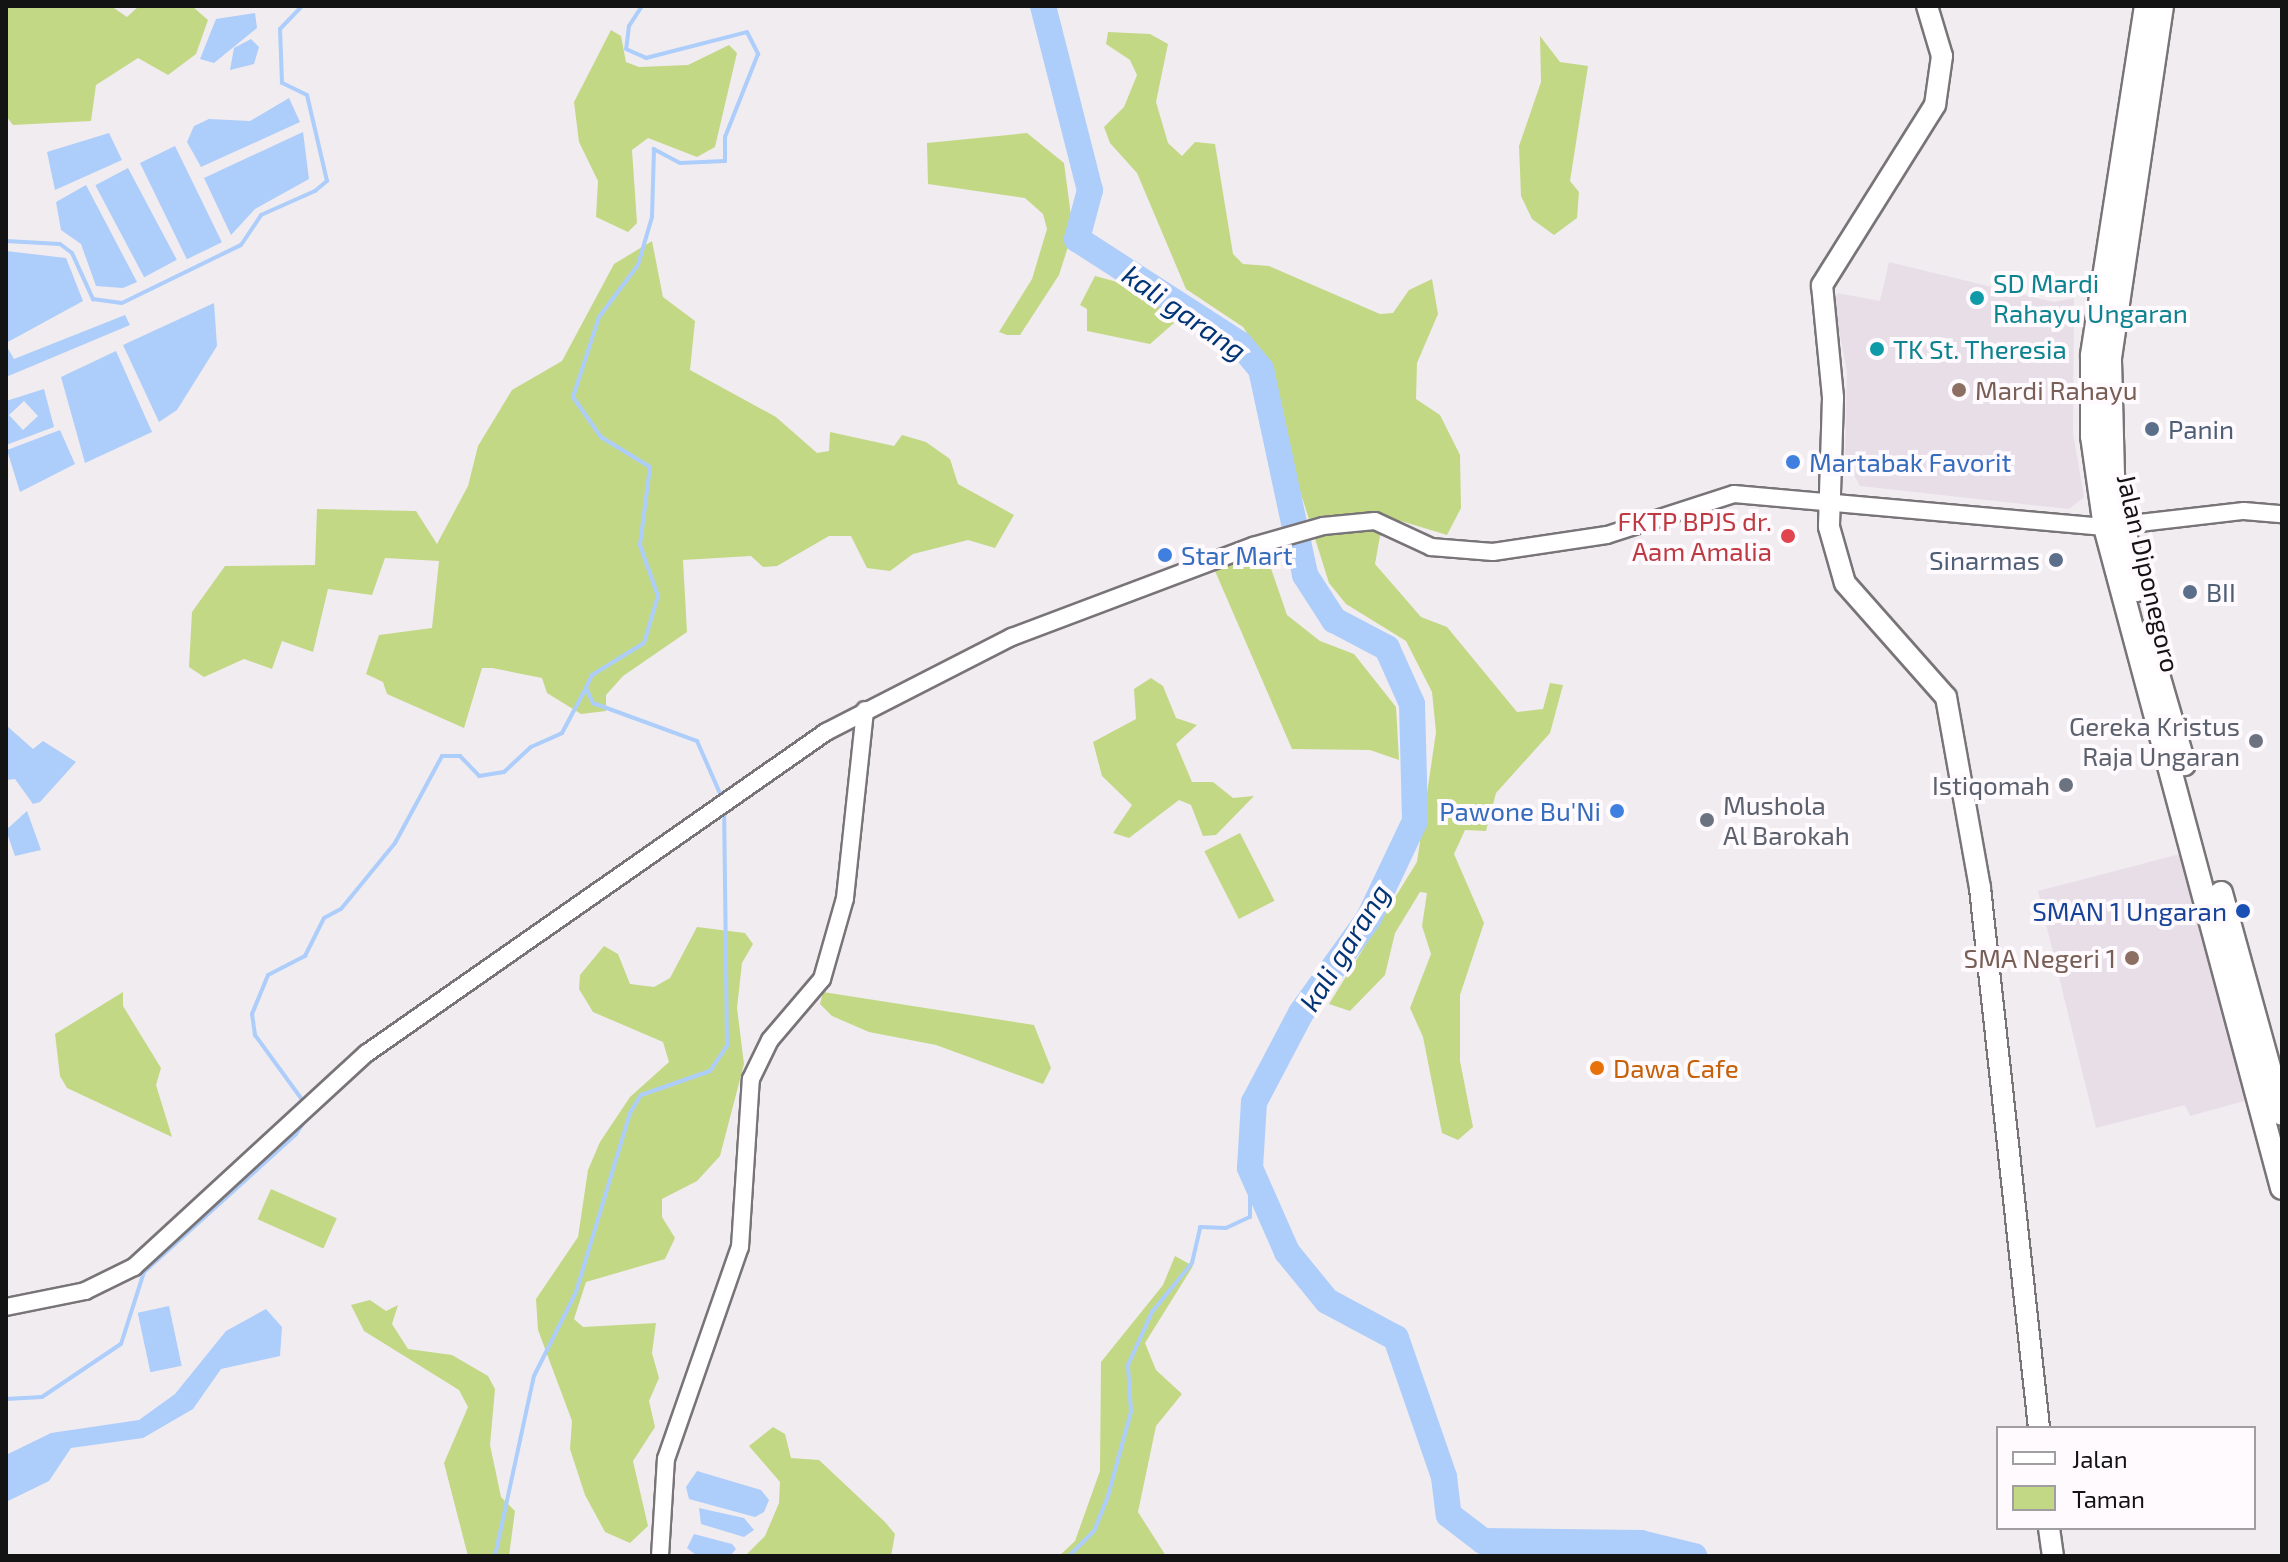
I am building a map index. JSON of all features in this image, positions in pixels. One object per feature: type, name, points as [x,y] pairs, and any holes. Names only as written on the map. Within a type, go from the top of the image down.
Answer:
[{"type":"highway","name":"Jalan Diponegoro","points":[[2146,6],[2092,356],[2092,436],[2113,526],[2220,920],[2245,1008],[2282,1114]]},
{"type":"highway","name":"Jalan Diponegoro","points":[[2113,526],[2110,358],[2162,6]]},
{"type":"highway","name":"Jalan Diponegoro","points":[[2245,1008],[2282,1188]]},
{"type":"main road","points":[[1927,6],[1942,56],[1935,105],[1822,285],[1833,398],[1829,502],[1835,566],[1929,669],[1949,711],[2007,1105],[2039,1426]]},
{"type":"main road","points":[[2049,1530],[2053,1556]]},
{"type":"street","points":[[6,1307],[85,1291],[134,1267],[307,1104],[403,1026],[733,794],[865,710],[1012,637],[1281,536],[1323,526],[1375,521],[1431,547],[1493,552],[1607,535],[1734,494],[2113,526],[2231,512],[2282,514]]},
{"type":"street","points":[[660,1556],[666,1459],[740,1247],[751,1079],[770,1040],[822,979],[845,898],[865,710]]},
{"type":"shaded area","name":"Mardi Rahayu","points":[[1889,262],[2054,302],[2074,298],[2073,433],[2084,497],[2069,509],[1860,486],[1845,459],[1847,372],[1834,305],[1837,293],[1880,301]]},
{"type":"shaded area","name":"SMA Negeri 1","points":[[2184,853],[2248,1100],[2190,1116],[2185,1105],[2096,1128],[2038,891]]},
{"type":"green space","points":[[6,6],[111,6],[127,17],[139,6],[192,6],[208,20],[196,54],[168,75],[138,58],[96,85],[91,121],[13,125],[6,116]]},
{"type":"green space","points":[[611,30],[621,36],[626,62],[639,67],[688,65],[729,45],[737,53],[715,147],[697,157],[648,138],[632,150],[637,223],[628,232],[596,217],[598,181],[579,142],[574,102]]},
{"type":"green space","points":[[1108,32],[1150,34],[1168,44],[1156,102],[1168,143],[1182,156],[1195,142],[1215,144],[1233,254],[1243,264],[1269,266],[1380,314],[1393,313],[1409,290],[1432,279],[1438,314],[1417,363],[1416,399],[1440,415],[1460,455],[1461,508],[1447,535],[1401,521],[1380,536],[1375,564],[1421,617],[1447,627],[1517,712],[1543,709],[1550,683],[1563,685],[1550,733],[1496,793],[1486,831],[1465,830],[1454,854],[1484,923],[1460,995],[1460,1061],[1473,1127],[1458,1140],[1442,1133],[1423,1037],[1410,1008],[1431,954],[1422,926],[1427,893],[1420,892],[1395,933],[1385,975],[1350,1011],[1329,1004],[1417,862],[1436,732],[1432,692],[1406,641],[1346,604],[1329,583],[1284,440],[1274,373],[1243,327],[1186,289],[1137,173],[1110,143],[1104,127],[1124,107],[1137,75],[1130,60],[1106,44]]},
{"type":"green space","points":[[1540,36],[1560,62],[1588,66],[1570,181],[1579,192],[1577,218],[1554,235],[1532,219],[1521,196],[1519,146],[1541,82]]},
{"type":"green space","points":[[1027,133],[1064,163],[1073,231],[1059,275],[1020,335],[1007,335],[999,332],[1032,279],[1047,229],[1043,214],[1025,198],[928,184],[927,143]]},
{"type":"green space","points":[[652,241],[663,297],[695,321],[690,370],[776,417],[817,453],[829,451],[830,432],[894,446],[902,435],[926,442],[950,459],[958,484],[1014,515],[995,548],[968,540],[913,554],[890,571],[867,568],[851,536],[829,536],[777,566],[763,567],[751,556],[683,560],[687,632],[623,676],[606,695],[606,711],[581,714],[547,693],[542,678],[492,668],[482,668],[464,728],[387,694],[383,682],[366,674],[379,635],[432,628],[439,561],[385,558],[372,595],[328,589],[313,652],[282,641],[272,669],[244,659],[204,677],[189,667],[192,612],[225,566],[315,565],[317,509],[416,511],[437,544],[468,486],[478,446],[512,390],[562,361],[614,264]]},
{"type":"green space","points":[[1095,276],[1147,290],[1174,323],[1150,344],[1087,331],[1087,309],[1080,305]]},
{"type":"green space","points":[[1265,551],[1287,615],[1320,641],[1354,654],[1396,707],[1399,760],[1370,750],[1292,749],[1215,571],[1235,556]]},
{"type":"green space","points":[[1151,678],[1163,686],[1176,718],[1197,725],[1176,744],[1192,782],[1213,782],[1233,798],[1254,796],[1216,835],[1203,836],[1191,805],[1179,800],[1129,838],[1113,833],[1132,805],[1102,776],[1093,742],[1136,719],[1134,689]]},
{"type":"green space","points":[[1240,833],[1275,901],[1239,919],[1204,851]]},
{"type":"green space","points":[[697,927],[745,933],[753,944],[742,963],[737,1008],[744,1064],[720,1156],[697,1181],[662,1199],[662,1217],[675,1238],[665,1259],[586,1282],[574,1319],[583,1327],[656,1323],[652,1353],[659,1378],[649,1401],[655,1427],[633,1461],[648,1526],[630,1543],[605,1532],[585,1495],[570,1449],[572,1421],[538,1330],[536,1299],[578,1237],[588,1170],[600,1142],[630,1097],[669,1062],[663,1042],[593,1012],[579,989],[580,975],[604,946],[618,954],[630,984],[654,987],[670,978]]},
{"type":"green space","points":[[123,992],[123,1006],[161,1068],[156,1085],[172,1137],[67,1088],[60,1076],[55,1034]]},
{"type":"green space","points":[[823,992],[1034,1025],[1051,1068],[1043,1084],[936,1045],[869,1032],[832,1016],[820,1004]]},
{"type":"green space","points":[[271,1189],[337,1218],[323,1248],[258,1219]]},
{"type":"green space","points":[[1175,1256],[1193,1266],[1145,1343],[1156,1370],[1182,1394],[1156,1426],[1138,1512],[1166,1556],[1059,1556],[1075,1541],[1100,1471],[1101,1362],[1163,1285]]},
{"type":"green space","points":[[370,1300],[386,1311],[398,1305],[392,1324],[408,1349],[452,1355],[488,1376],[495,1389],[490,1445],[501,1497],[515,1511],[509,1556],[468,1556],[444,1463],[468,1407],[459,1390],[364,1331],[351,1305]]},
{"type":"green space","points":[[773,1427],[785,1434],[791,1458],[819,1460],[885,1522],[895,1534],[891,1556],[745,1556],[765,1536],[779,1503],[780,1482],[749,1446]]},
{"type":"water","points":[[255,13],[257,28],[214,63],[200,59],[216,19]]},
{"type":"water","points":[[251,39],[259,47],[254,64],[230,70],[234,48]]},
{"type":"water","points":[[289,98],[300,122],[201,167],[187,142],[194,126],[209,119],[250,121]]},
{"type":"water","points":[[303,132],[309,179],[255,209],[231,235],[204,178]]},
{"type":"water","points":[[109,133],[122,160],[55,190],[47,152]]},
{"type":"water","points":[[175,146],[222,242],[187,259],[140,163]]},
{"type":"water","points":[[128,168],[177,260],[144,277],[95,185]]},
{"type":"water","points":[[86,185],[137,282],[123,288],[96,286],[81,244],[61,230],[56,202]]},
{"type":"water","points":[[6,251],[66,258],[83,301],[6,343]]},
{"type":"water","points":[[214,303],[217,346],[177,410],[159,422],[123,345]]},
{"type":"water","points":[[125,315],[130,325],[6,377],[6,345],[14,359]]},
{"type":"water","points":[[116,351],[152,432],[85,463],[61,377]]},
{"type":"water","points":[[44,389],[54,427],[6,445],[6,401]],"holes":[[[24,401],[38,416],[23,430],[9,415]]]},
{"type":"water","points":[[60,430],[75,464],[20,492],[7,450]]},
{"type":"water","points":[[7,726],[33,749],[43,741],[76,762],[40,802],[33,804],[15,779],[6,780]]},
{"type":"water","points":[[27,811],[41,850],[15,856],[6,830]]},
{"type":"water","points":[[169,1306],[182,1366],[150,1372],[138,1313]]},
{"type":"water","points":[[266,1309],[282,1327],[280,1356],[221,1369],[193,1409],[143,1438],[71,1448],[49,1481],[6,1502],[6,1455],[51,1433],[139,1420],[175,1394],[226,1331]]},
{"type":"water","points":[[697,1471],[761,1490],[769,1500],[764,1512],[755,1517],[689,1499],[686,1487]]},
{"type":"water","points":[[699,1508],[744,1518],[754,1530],[744,1537],[701,1524]]},
{"type":"water","points":[[694,1534],[732,1544],[736,1549],[730,1556],[697,1556],[687,1548]]},
{"type":"waterway","points":[[6,241],[60,244],[72,253],[93,299],[122,303],[241,245],[261,215],[315,191],[327,181],[307,95],[282,83],[280,29],[302,6]]},
{"type":"waterway","points":[[642,6],[629,26],[626,49],[646,58],[747,32],[758,54],[725,137],[725,161],[680,163],[654,149],[652,217],[638,265],[599,317],[573,397],[601,437],[650,467],[640,545],[658,596],[644,643],[592,675],[586,688],[593,703],[697,741],[722,798]]},
{"type":"waterway","name":"kali garang","points":[[1043,6],[1090,190],[1077,239],[1240,344],[1261,369],[1305,575],[1334,620],[1387,648],[1412,704],[1415,821],[1369,918],[1301,1013],[1254,1102],[1250,1168],[1287,1252],[1327,1301],[1396,1338],[1444,1477],[1449,1515],[1483,1541],[1641,1543],[1694,1556]]},
{"type":"waterway","points":[[306,1105],[255,1035],[252,1014],[268,975],[305,956],[324,918],[341,909],[395,843],[442,756],[460,756],[479,776],[504,772],[531,747],[562,733],[586,688]]},
{"type":"waterway","points":[[495,1556],[534,1376],[576,1292],[630,1113],[641,1095],[710,1071],[727,1046],[724,811]]},
{"type":"waterway","points":[[6,1399],[42,1397],[121,1344],[144,1272],[296,1134],[310,1113]]},
{"type":"waterway","points":[[1069,1556],[1094,1531],[1108,1496],[1131,1412],[1128,1365],[1152,1312],[1192,1263],[1200,1227],[1226,1228],[1250,1217],[1250,1168]]},
{"type":"place","name":"SD Mardi Rahayu Ungaran","points":[[1977,298]]},
{"type":"place","name":"TK St. Theresia","points":[[1877,349]]},
{"type":"place","name":"Mardi Rahayu","points":[[1959,390]]},
{"type":"place","name":"Panin","points":[[2152,429]]},
{"type":"place","name":"Martabak Favorit","points":[[1793,462]]},
{"type":"place","name":"FKTP BPJS dr. Aam Amalia","points":[[1788,536]]},
{"type":"place","name":"Star Mart","points":[[1165,555]]},
{"type":"place","name":"Sinarmas","points":[[2056,560]]},
{"type":"place","name":"BII","points":[[2190,592]]},
{"type":"place","name":"Gereka Kristus Raja Ungaran","points":[[2256,741]]},
{"type":"place","name":"Istiqomah","points":[[2066,785]]},
{"type":"place","name":"Pawone Bu'Ni","points":[[1617,811]]},
{"type":"place","name":"Mushola Al Barokah","points":[[1707,820]]},
{"type":"place","name":"SMAN 1 Ungaran","points":[[2243,911]]},
{"type":"place","name":"SMA Negeri 1","points":[[2132,958]]},
{"type":"place","name":"Dawa Cafe","points":[[1597,1068]]}]
